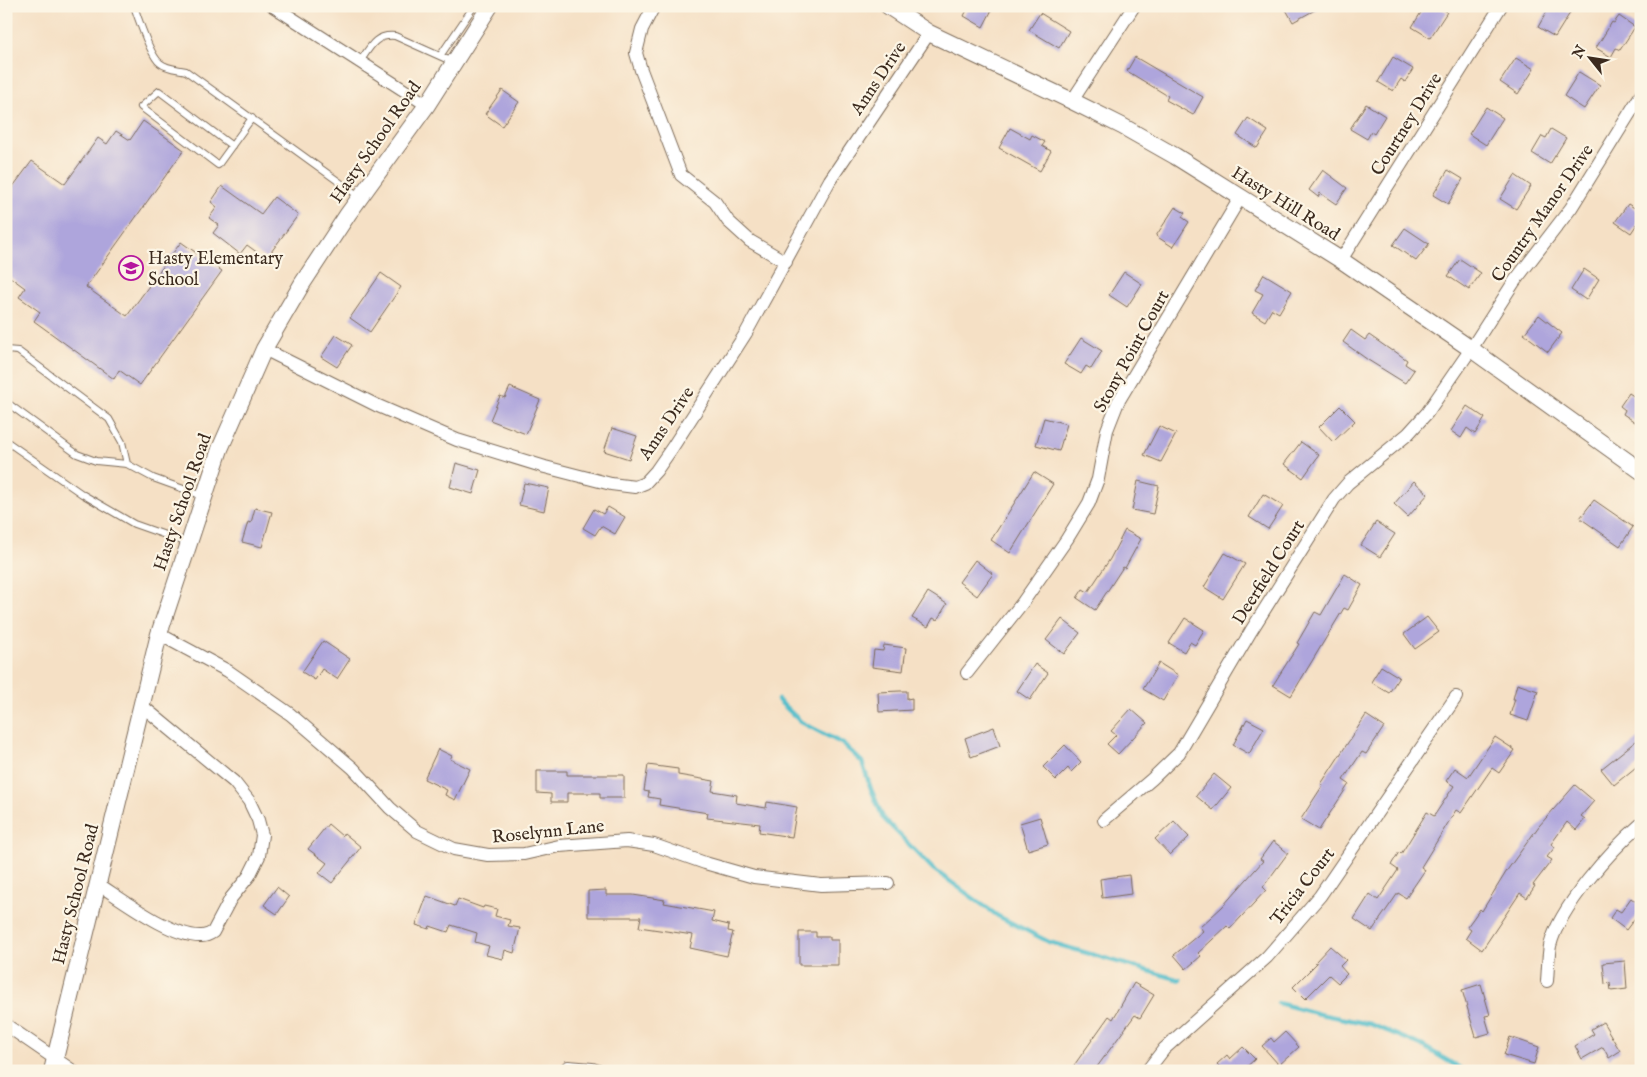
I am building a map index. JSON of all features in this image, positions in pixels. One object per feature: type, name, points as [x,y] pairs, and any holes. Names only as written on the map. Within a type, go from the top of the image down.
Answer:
[{"type":"street","points":[[273,6],[427,105]]},
{"type":"street","name":"Hasty School Road","points":[[54,1064],[159,634],[220,449],[264,349],[302,284],[360,197],[427,105],[447,59],[490,6]]},
{"type":"street","points":[[654,6],[642,29],[636,53],[680,175],[715,202],[728,220],[750,241],[786,262]]},
{"type":"street","name":"Hasty Hill Road","points":[[888,6],[929,33],[1072,100],[1160,148],[1341,260],[1471,349],[1641,471]]},
{"type":"street","points":[[1072,100],[1134,6]]},
{"type":"street","name":"Courtney Drive","points":[[1341,260],[1501,6]]},
{"type":"street","name":"Anns Drive","points":[[264,349],[376,405],[457,440],[545,467],[611,484],[635,487],[645,483],[672,448],[746,333],[830,180],[929,33]]},
{"type":"street","name":"Country Manor Drive","points":[[1471,349],[1514,282],[1571,208],[1641,95]]},
{"type":"street","name":"Stony Point Court","points":[[967,673],[1023,602],[1068,539],[1089,503],[1098,479],[1108,430],[1118,402],[1240,198]]},
{"type":"street","name":"Deerfield Court","points":[[1104,820],[1179,753],[1251,632],[1334,500],[1348,483],[1408,434],[1427,413],[1471,349]]},
{"type":"street","name":"Roselynn Lane","points":[[159,634],[228,671],[290,714],[353,768],[390,808],[417,831],[454,849],[488,856],[524,854],[559,846],[627,842],[654,845],[705,863],[754,877],[820,884],[888,883]]},
{"type":"street","name":"Tricia Court","points":[[1147,1071],[1164,1048],[1267,957],[1320,896],[1456,697]]},
{"type":"street","points":[[98,884],[180,933],[203,936],[213,932],[231,898],[249,876],[259,856],[262,835],[258,820],[249,801],[234,782],[141,705]]},
{"type":"street","points":[[1547,981],[1550,946],[1557,928],[1567,911],[1612,852],[1641,824]]},
{"type":"street","points":[[6,1026],[54,1064],[73,1071]]},
{"type":"street","points":[[564,1071],[568,1067],[592,1068],[598,1071]]},
{"type":"lane","points":[[134,6],[158,62],[165,67],[186,71],[360,197]]},
{"type":"lane","points":[[360,62],[376,40],[386,35],[395,36],[447,59],[474,6]]},
{"type":"lane","points":[[232,146],[159,91],[141,106],[218,165],[232,146],[252,118]]},
{"type":"lane","points":[[6,350],[18,352],[109,419],[122,442],[127,464]]},
{"type":"lane","points":[[6,402],[77,454],[96,460],[127,464],[153,478],[204,496]]},
{"type":"lane","points":[[6,441],[82,494],[134,524],[188,543]]},
{"type":"building","points":[[969,6],[994,6],[983,27],[964,16]]},
{"type":"building","points":[[1284,6],[1322,6],[1293,22]]},
{"type":"building","points":[[1425,6],[1439,6],[1447,12],[1430,38],[1412,27]]},
{"type":"building","points":[[1550,6],[1560,6],[1570,13],[1555,37],[1538,27]]},
{"type":"building","points":[[1040,13],[1069,31],[1059,48],[1029,30]]},
{"type":"building","points":[[1619,16],[1635,27],[1620,50],[1616,48],[1611,57],[1596,48],[1612,22],[1614,23]]},
{"type":"building","points":[[1135,57],[1203,97],[1193,115],[1166,100],[1168,96],[1127,71]]},
{"type":"building","points":[[1393,57],[1413,69],[1405,82],[1401,79],[1393,91],[1378,82]]},
{"type":"building","points":[[1516,58],[1534,69],[1518,94],[1500,82]]},
{"type":"building","points":[[1579,72],[1600,85],[1584,109],[1564,96]]},
{"type":"building","points":[[502,90],[519,102],[502,126],[485,114]]},
{"type":"building","points":[[1366,104],[1385,116],[1374,134],[1371,132],[1367,139],[1350,129]]},
{"type":"building","points":[[1486,107],[1503,118],[1486,145],[1469,134]]},
{"type":"building","points":[[1248,118],[1268,131],[1257,148],[1237,135]]},
{"type":"building","points":[[143,121],[184,150],[86,287],[127,316],[181,242],[222,271],[140,385],[119,370],[114,379],[34,321],[40,312],[19,297],[25,288],[6,274],[6,196],[32,161],[65,184],[98,138],[107,144],[116,131],[130,140]]},
{"type":"building","points":[[1010,128],[1030,139],[1032,135],[1045,142],[1042,146],[1051,151],[1040,171],[999,148]]},
{"type":"building","points":[[1551,129],[1566,138],[1550,164],[1532,153],[1542,136],[1546,138]]},
{"type":"building","points":[[1323,170],[1347,188],[1336,204],[1320,193],[1318,197],[1309,190]]},
{"type":"building","points":[[1448,170],[1463,179],[1448,204],[1433,195]]},
{"type":"building","points":[[1515,175],[1531,186],[1516,209],[1500,199]]},
{"type":"building","points":[[222,186],[261,214],[274,197],[298,215],[266,259],[247,245],[240,254],[213,233],[219,225],[209,218],[217,207],[211,202]]},
{"type":"building","points":[[1628,204],[1641,212],[1641,218],[1631,233],[1615,222]]},
{"type":"building","points":[[1175,207],[1185,213],[1182,217],[1189,222],[1173,247],[1156,236]]},
{"type":"building","points":[[1405,228],[1429,244],[1416,261],[1393,245]]},
{"type":"building","points":[[1460,259],[1481,273],[1469,290],[1448,276]]},
{"type":"building","points":[[1584,269],[1599,279],[1586,300],[1571,290]]},
{"type":"building","points":[[1124,272],[1142,284],[1127,307],[1109,295]]},
{"type":"building","points":[[381,273],[401,287],[370,332],[350,318]]},
{"type":"building","points":[[1264,274],[1292,291],[1279,313],[1272,309],[1265,321],[1252,313],[1263,294],[1255,290]]},
{"type":"building","points":[[1539,315],[1562,333],[1548,352],[1524,334]]},
{"type":"building","points":[[1351,330],[1365,340],[1369,335],[1407,360],[1405,364],[1414,370],[1405,383],[1343,342]]},
{"type":"building","points":[[336,335],[352,345],[337,367],[321,357]]},
{"type":"building","points":[[1081,338],[1102,351],[1091,369],[1086,366],[1081,374],[1064,364]]},
{"type":"building","points":[[510,387],[540,400],[526,434],[490,420],[500,396],[505,398]]},
{"type":"building","points":[[1629,393],[1641,401],[1641,426],[1623,414],[1625,410],[1620,406]]},
{"type":"building","points":[[1340,406],[1355,421],[1333,442],[1319,427]]},
{"type":"building","points":[[1467,406],[1485,418],[1475,434],[1467,428],[1461,438],[1451,431]]},
{"type":"building","points":[[1044,418],[1067,424],[1059,451],[1036,445]]},
{"type":"building","points":[[1159,426],[1176,434],[1161,462],[1144,455]]},
{"type":"building","points":[[612,428],[637,436],[629,459],[604,451]]},
{"type":"building","points":[[1301,442],[1319,455],[1303,478],[1284,464]]},
{"type":"building","points":[[456,463],[480,470],[473,494],[450,487]]},
{"type":"building","points":[[1034,472],[1053,484],[1010,553],[991,540]]},
{"type":"building","points":[[1138,481],[1159,486],[1153,514],[1132,510]]},
{"type":"building","points":[[1414,481],[1428,494],[1408,517],[1394,504]]},
{"type":"building","points":[[524,483],[549,488],[544,511],[519,505]]},
{"type":"building","points":[[1263,494],[1283,506],[1268,529],[1249,517]]},
{"type":"building","points":[[1594,500],[1633,527],[1620,546],[1580,518]]},
{"type":"building","points":[[608,507],[625,517],[615,534],[601,526],[595,535],[583,528],[594,509],[603,514]]},
{"type":"building","points":[[255,508],[272,512],[262,547],[242,542],[248,522],[251,523]]},
{"type":"building","points":[[1376,522],[1395,534],[1380,557],[1361,545]]},
{"type":"building","points":[[1125,530],[1141,539],[1125,568],[1123,567],[1095,610],[1077,598],[1083,589],[1088,592],[1110,559]]},
{"type":"building","points":[[1225,553],[1245,564],[1223,599],[1204,587]]},
{"type":"building","points":[[975,560],[993,574],[977,596],[959,582]]},
{"type":"building","points":[[1345,574],[1362,585],[1348,610],[1344,608],[1291,696],[1273,685],[1299,644],[1297,643],[1315,612],[1321,615]]},
{"type":"building","points":[[928,592],[947,604],[937,620],[933,618],[928,627],[912,618]]},
{"type":"building","points":[[1427,617],[1439,632],[1415,649],[1404,634]]},
{"type":"building","points":[[1185,618],[1204,630],[1195,645],[1190,642],[1184,652],[1169,643]]},
{"type":"building","points":[[1062,619],[1080,633],[1064,654],[1046,640]]},
{"type":"building","points":[[323,641],[350,659],[337,679],[322,669],[315,680],[302,672]]},
{"type":"building","points":[[884,645],[906,648],[903,671],[872,667],[874,650],[883,651]]},
{"type":"building","points":[[1159,663],[1178,675],[1163,701],[1143,689]]},
{"type":"building","points":[[1035,664],[1048,673],[1030,700],[1017,691]]},
{"type":"building","points":[[1381,666],[1399,677],[1389,693],[1371,682]]},
{"type":"building","points":[[1517,684],[1538,691],[1528,721],[1510,715]]},
{"type":"building","points":[[907,691],[907,699],[912,698],[912,710],[879,712],[878,692]]},
{"type":"building","points":[[1131,709],[1147,723],[1118,754],[1107,744],[1116,735],[1111,731]]},
{"type":"building","points":[[1366,715],[1384,727],[1366,754],[1362,752],[1343,780],[1349,784],[1319,830],[1301,819],[1323,785],[1321,784]]},
{"type":"building","points":[[1247,719],[1264,728],[1249,754],[1233,745]]},
{"type":"building","points":[[994,727],[1000,746],[971,757],[965,738]]},
{"type":"building","points":[[1495,737],[1515,750],[1499,773],[1492,768],[1461,813],[1456,810],[1421,867],[1425,870],[1406,898],[1398,893],[1372,931],[1354,919],[1370,894],[1378,900],[1398,870],[1391,865],[1399,852],[1401,854],[1427,812],[1434,816],[1454,786],[1446,781],[1455,768],[1468,777]]},
{"type":"building","points":[[1641,737],[1641,763],[1614,785],[1601,769]]},
{"type":"building","points":[[1065,745],[1081,762],[1071,772],[1068,768],[1056,780],[1043,767]]},
{"type":"building","points":[[438,749],[452,756],[450,759],[470,769],[455,800],[445,795],[447,790],[424,779]]},
{"type":"building","points":[[648,765],[678,769],[678,775],[714,781],[712,791],[737,795],[736,803],[766,808],[767,802],[797,807],[792,837],[759,832],[760,824],[707,818],[708,813],[659,805],[660,799],[648,797],[649,792],[644,791]]},
{"type":"building","points":[[537,771],[567,771],[567,775],[624,775],[624,798],[600,798],[600,793],[567,793],[567,802],[551,802],[551,794],[537,793]]},
{"type":"building","points":[[1214,774],[1231,788],[1213,810],[1196,796]]},
{"type":"building","points":[[1575,785],[1594,801],[1581,816],[1585,819],[1576,830],[1567,822],[1551,844],[1555,847],[1547,857],[1552,860],[1533,885],[1535,886],[1527,898],[1520,893],[1482,950],[1466,938],[1471,930],[1467,927],[1480,909],[1482,911],[1508,869],[1539,826]]},
{"type":"building","points":[[1040,817],[1048,844],[1028,850],[1020,823]]},
{"type":"building","points":[[1174,821],[1189,837],[1170,855],[1155,839]]},
{"type":"building","points":[[328,824],[342,836],[344,833],[361,847],[332,883],[319,873],[327,863],[308,849]]},
{"type":"building","points":[[1273,841],[1288,853],[1263,887],[1266,890],[1230,929],[1227,926],[1198,953],[1201,956],[1186,969],[1174,955],[1203,931],[1200,927],[1222,907],[1263,861],[1260,859]]},
{"type":"building","points":[[1129,875],[1131,894],[1102,898],[1100,879]]},
{"type":"building","points":[[277,887],[289,897],[277,914],[264,905]]},
{"type":"building","points":[[606,890],[606,895],[633,895],[665,900],[664,903],[714,912],[712,921],[729,925],[728,931],[733,932],[727,956],[690,948],[693,935],[639,927],[641,917],[588,917],[588,891]]},
{"type":"building","points":[[427,896],[455,906],[458,899],[483,908],[484,906],[497,909],[495,916],[510,920],[508,926],[520,928],[514,953],[505,950],[503,959],[486,955],[489,946],[475,942],[477,933],[451,925],[448,932],[430,926],[429,929],[416,925]]},
{"type":"building","points":[[1631,898],[1641,906],[1641,910],[1626,930],[1610,918],[1616,909],[1621,912]]},
{"type":"building","points":[[799,932],[816,932],[816,937],[830,937],[830,940],[838,940],[838,965],[799,965]]},
{"type":"building","points":[[1330,946],[1346,960],[1340,966],[1347,974],[1338,983],[1329,975],[1305,999],[1293,987],[1317,963],[1315,962]]},
{"type":"building","points":[[1625,961],[1627,989],[1611,991],[1610,983],[1605,984],[1603,963]]},
{"type":"building","points":[[1134,983],[1154,995],[1140,1018],[1135,1015],[1094,1071],[1070,1071],[1109,1016],[1113,1019]]},
{"type":"building","points":[[1481,984],[1490,1015],[1485,1016],[1490,1033],[1476,1037],[1462,990]]},
{"type":"building","points":[[1603,1022],[1620,1051],[1609,1058],[1603,1047],[1582,1059],[1575,1046],[1594,1034],[1591,1029]]},
{"type":"building","points":[[1285,1032],[1299,1047],[1279,1065],[1262,1046],[1271,1038],[1274,1042]]},
{"type":"building","points":[[1510,1037],[1539,1047],[1534,1064],[1504,1055]]},
{"type":"building","points":[[1243,1047],[1255,1059],[1242,1071],[1218,1071],[1221,1068],[1217,1064],[1227,1055],[1230,1059]]},
{"type":"waterway","points":[[778,700],[801,722],[843,744],[862,762],[883,818],[933,869],[998,916],[1049,942],[1180,980]]},
{"type":"waterway","points":[[1278,1003],[1319,1014],[1370,1024],[1421,1045],[1465,1071]]},
{"type":"place","name":"Hasty Elementary School","points":[[131,268]]}]
